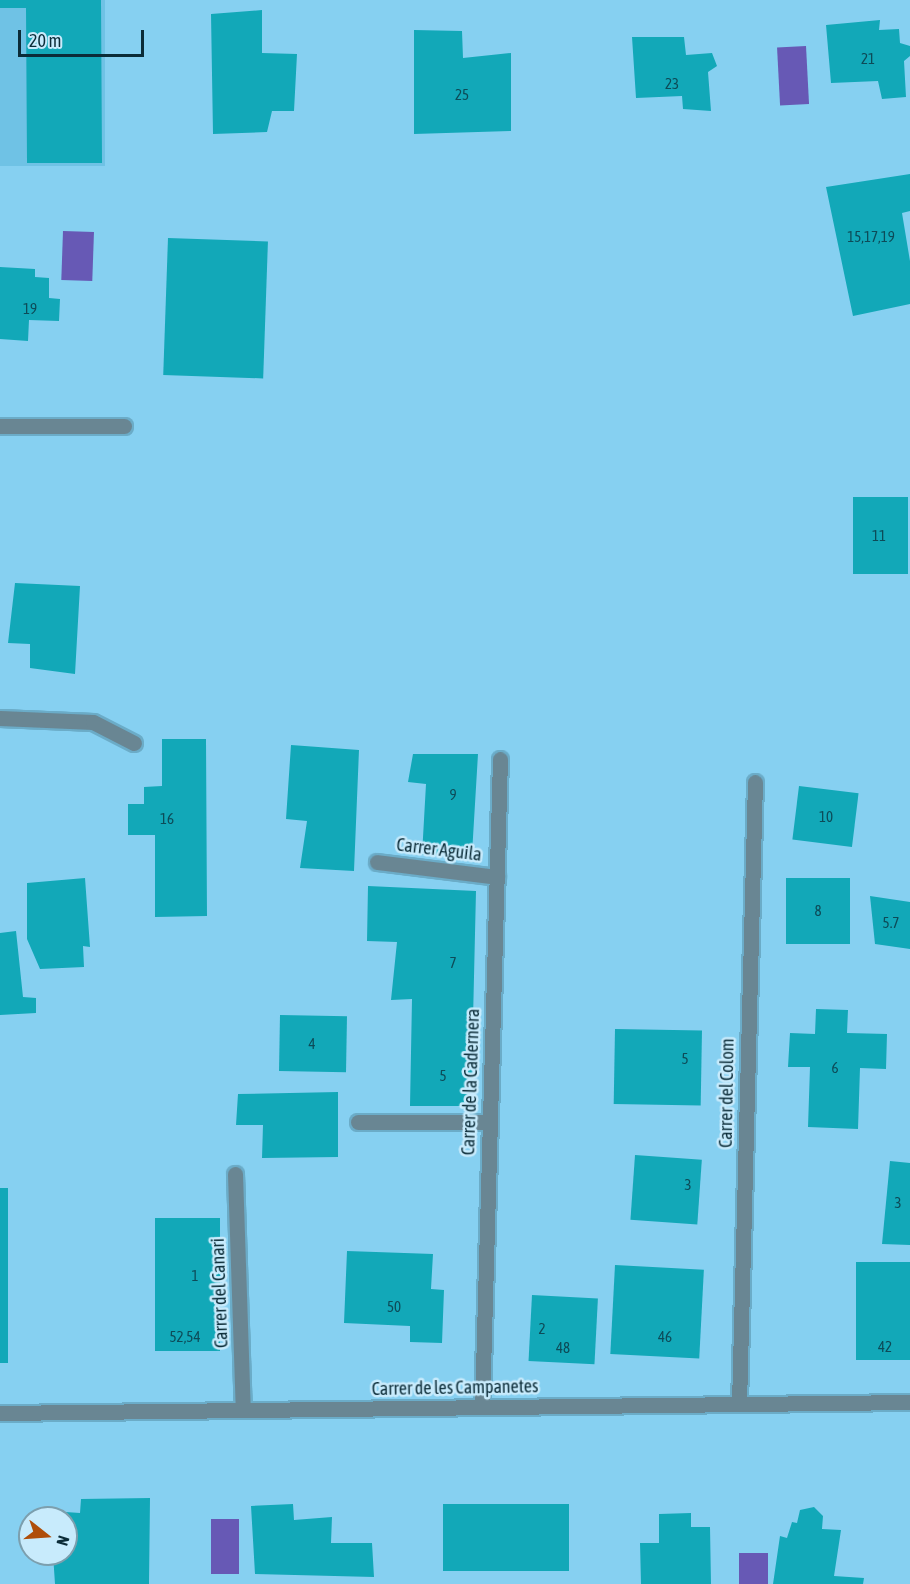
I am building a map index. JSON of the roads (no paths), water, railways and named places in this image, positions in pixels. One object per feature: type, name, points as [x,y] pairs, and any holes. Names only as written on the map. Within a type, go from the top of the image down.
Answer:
[{"type":"street","points":[[0,426],[124,426]]},
{"type":"street","points":[[0,718],[93,722],[134,743]]},
{"type":"street","name":"Carrer de la Cadernera","points":[[482,1407],[500,759]]},
{"type":"street","name":"Carrer del Colom","points":[[739,1404],[755,782]]},
{"type":"street","name":"Carrer Aguila","points":[[377,862],[497,877]]},
{"type":"street","points":[[358,1122],[490,1122]]},
{"type":"street","name":"Carrer del Canari","points":[[236,1174],[243,1410]]},
{"type":"street","name":"Carrer de les Campanetes","points":[[0,1413],[910,1402]]}]
